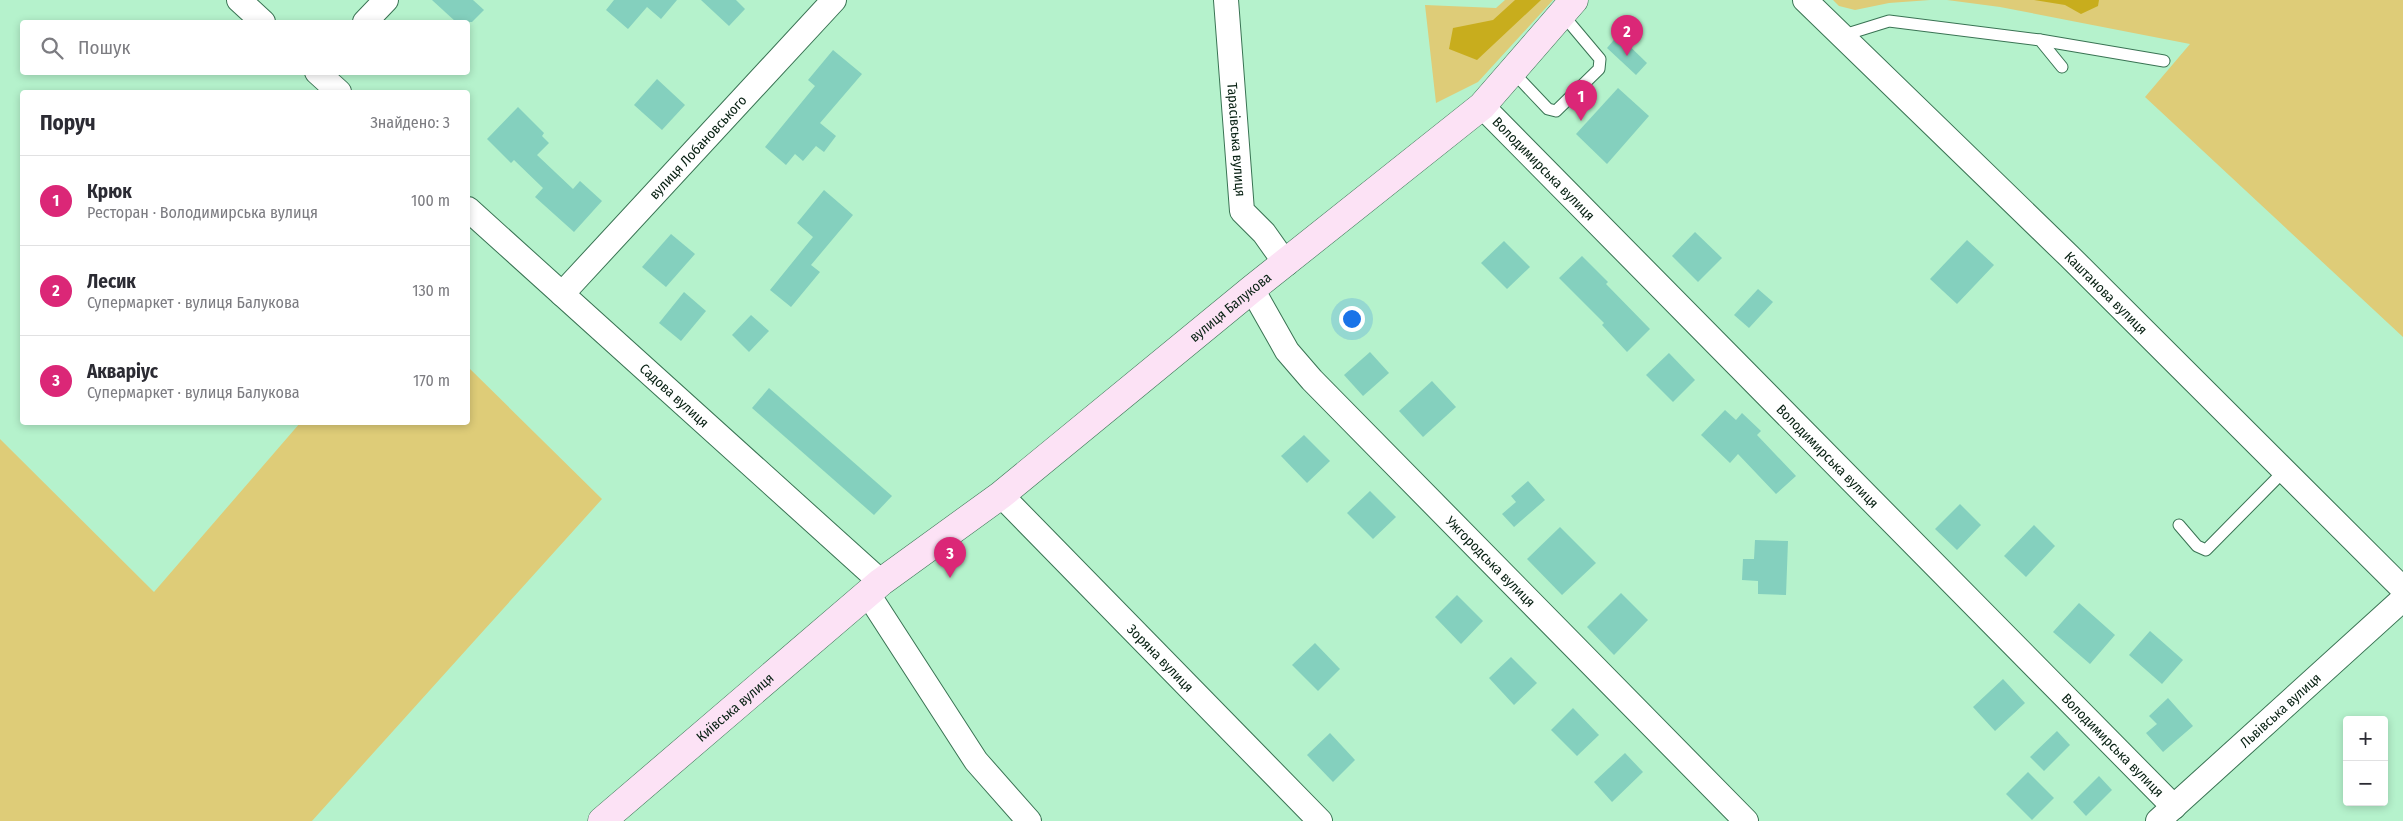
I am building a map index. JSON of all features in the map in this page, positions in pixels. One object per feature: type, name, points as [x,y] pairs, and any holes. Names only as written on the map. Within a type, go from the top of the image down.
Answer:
[{"type":"main road","name":"вулиця Балукова","points":[[875,588],[1000,495],[1252,289],[1286,264],[1482,106],[1514,72],[1569,7]]},
{"type":"main road","name":"Київська вулиця","points":[[602,821],[875,588]]},
{"type":"street","points":[[239,0],[261,20]]},
{"type":"street","points":[[367,20],[386,0]]},
{"type":"street","name":"вулиця Лобановського","points":[[562,294],[834,0]]},
{"type":"street","name":"Тарасівська вулиця","points":[[1226,0],[1242,211],[1264,233],[1286,264]]},
{"type":"street","name":"Каштанова вулиця","points":[[1805,0],[2076,262],[2403,589]]},
{"type":"street","points":[[320,75],[337,90]]},
{"type":"street","name":"Володимирська вулиця","points":[[1482,106],[1560,187],[1786,412],[2166,814]]},
{"type":"street","name":"Садова вулиця","points":[[470,211],[562,294],[875,588],[976,761],[1028,821]]},
{"type":"street","name":"Ужгородська вулиця","points":[[1252,289],[1287,351],[1312,380],[1746,821]]},
{"type":"street","name":"Зоряна вулиця","points":[[1000,495],[1320,821]]},
{"type":"street","name":"Львівська вулиця","points":[[2166,814],[2403,599]]},
{"type":"lane","points":[[1514,72],[1548,109],[1556,111],[1599,69],[1600,59],[1569,7]]},
{"type":"lane","points":[[1844,36],[1889,21],[2040,40],[2164,61]]},
{"type":"lane","points":[[2040,40],[2062,67]]},
{"type":"lane","points":[[2179,525],[2197,546],[2206,550],[2284,471]]},
{"type":"shaded area","points":[[1505,0],[1553,0],[1478,82],[1436,103],[1425,5],[1496,8]]},
{"type":"shaded area","points":[[1515,0],[1541,0],[1477,60],[1449,49],[1453,28],[1493,20]]},
{"type":"shaded area","points":[[1833,0],[1930,0],[1889,3],[1855,10],[1839,6]]},
{"type":"shaded area","points":[[1947,0],[2403,0],[2403,337],[2145,97],[2190,44],[2000,7]]},
{"type":"shaded area","points":[[2034,0],[2099,0],[2098,6],[2081,14],[2065,5]]},
{"type":"shaded area","points":[[470,369],[602,499],[312,821],[0,821],[0,439],[154,592],[298,425],[470,425]]},
{"type":"building","points":[[432,0],[473,0],[484,10],[472,22],[470,20],[454,20]]},
{"type":"building","points":[[614,0],[677,0],[661,19],[647,7],[628,29],[606,10]]},
{"type":"building","points":[[701,0],[736,0],[745,9],[729,26]]},
{"type":"building","points":[[1618,35],[1647,63],[1636,75],[1607,48]]},
{"type":"building","points":[[833,50],[862,74],[820,123],[836,136],[824,152],[816,146],[803,161],[795,154],[786,165],[765,147],[815,86],[808,80]]},
{"type":"building","points":[[657,79],[685,105],[662,130],[634,105]]},
{"type":"building","points":[[1618,88],[1649,116],[1607,164],[1576,134]]},
{"type":"building","points":[[518,107],[544,133],[542,136],[549,143],[537,155],[573,189],[580,181],[602,201],[574,232],[535,197],[543,188],[514,160],[511,163],[487,139]]},
{"type":"building","points":[[824,190],[853,215],[811,265],[820,272],[791,307],[770,290],[813,237],[797,223]]},
{"type":"building","points":[[1695,232],[1722,258],[1698,282],[1672,256]]},
{"type":"building","points":[[671,234],[695,254],[666,287],[642,267]]},
{"type":"building","points":[[1967,240],[1994,265],[1957,304],[1930,279]]},
{"type":"building","points":[[1504,241],[1530,267],[1507,289],[1481,263]]},
{"type":"building","points":[[1582,256],[1608,282],[1606,284],[1650,329],[1627,352],[1602,325],[1604,323],[1559,278]]},
{"type":"building","points":[[1758,289],[1773,302],[1749,328],[1734,315]]},
{"type":"building","points":[[684,292],[706,311],[681,341],[659,323]]},
{"type":"building","points":[[751,315],[769,331],[749,352],[732,335]]},
{"type":"building","points":[[1370,352],[1389,373],[1363,396],[1344,375]]},
{"type":"building","points":[[1669,353],[1695,380],[1673,402],[1646,375]]},
{"type":"building","points":[[1432,381],[1456,407],[1423,437],[1399,411]]},
{"type":"building","points":[[769,388],[892,496],[874,515],[752,408]]},
{"type":"building","points":[[1725,410],[1736,420],[1742,413],[1761,431],[1757,435],[1796,476],[1776,494],[1738,454],[1730,463],[1701,435]]},
{"type":"building","points":[[1304,435],[1330,461],[1307,483],[1281,456]]},
{"type":"building","points":[[1528,481],[1545,500],[1514,527],[1502,514],[1516,502],[1511,496]]},
{"type":"building","points":[[1370,491],[1396,517],[1373,539],[1347,513]]},
{"type":"building","points":[[1960,504],[1981,525],[1957,550],[1935,529]]},
{"type":"building","points":[[2034,525],[2055,546],[2026,577],[2004,556]]},
{"type":"building","points":[[1560,527],[1596,563],[1562,595],[1527,559]]},
{"type":"building","points":[[1755,540],[1788,541],[1786,595],[1758,594],[1758,581],[1742,580],[1743,559],[1754,559]]},
{"type":"building","points":[[1621,593],[1648,620],[1614,655],[1587,627]]},
{"type":"building","points":[[1457,595],[1483,621],[1461,644],[1435,617]]},
{"type":"building","points":[[2079,603],[2115,635],[2090,664],[2053,632]]},
{"type":"building","points":[[2150,631],[2183,660],[2162,684],[2129,655]]},
{"type":"building","points":[[1315,643],[1340,669],[1318,691],[1292,665]]},
{"type":"building","points":[[1511,657],[1537,683],[1514,705],[1489,678]]},
{"type":"building","points":[[2003,679],[2025,703],[1995,731],[1973,707]]},
{"type":"building","points":[[2168,698],[2193,726],[2163,752],[2146,733],[2157,724],[2149,716]]},
{"type":"building","points":[[1573,708],[1599,735],[1577,756],[1551,730]]},
{"type":"building","points":[[2057,731],[2070,745],[2044,771],[2030,757]]},
{"type":"building","points":[[1330,733],[1355,760],[1333,782],[1307,755]]},
{"type":"building","points":[[1625,753],[1643,772],[1612,802],[1594,782]]},
{"type":"building","points":[[2028,772],[2054,798],[2032,820],[2006,794]]},
{"type":"building","points":[[2099,776],[2112,790],[2086,816],[2073,802]]},
{"type":"place","name":"Лесик","points":[[1627,56]]},
{"type":"place","name":"Крюк","points":[[1581,121]]},
{"type":"place","name":"Акваріус","points":[[950,578]]}]
